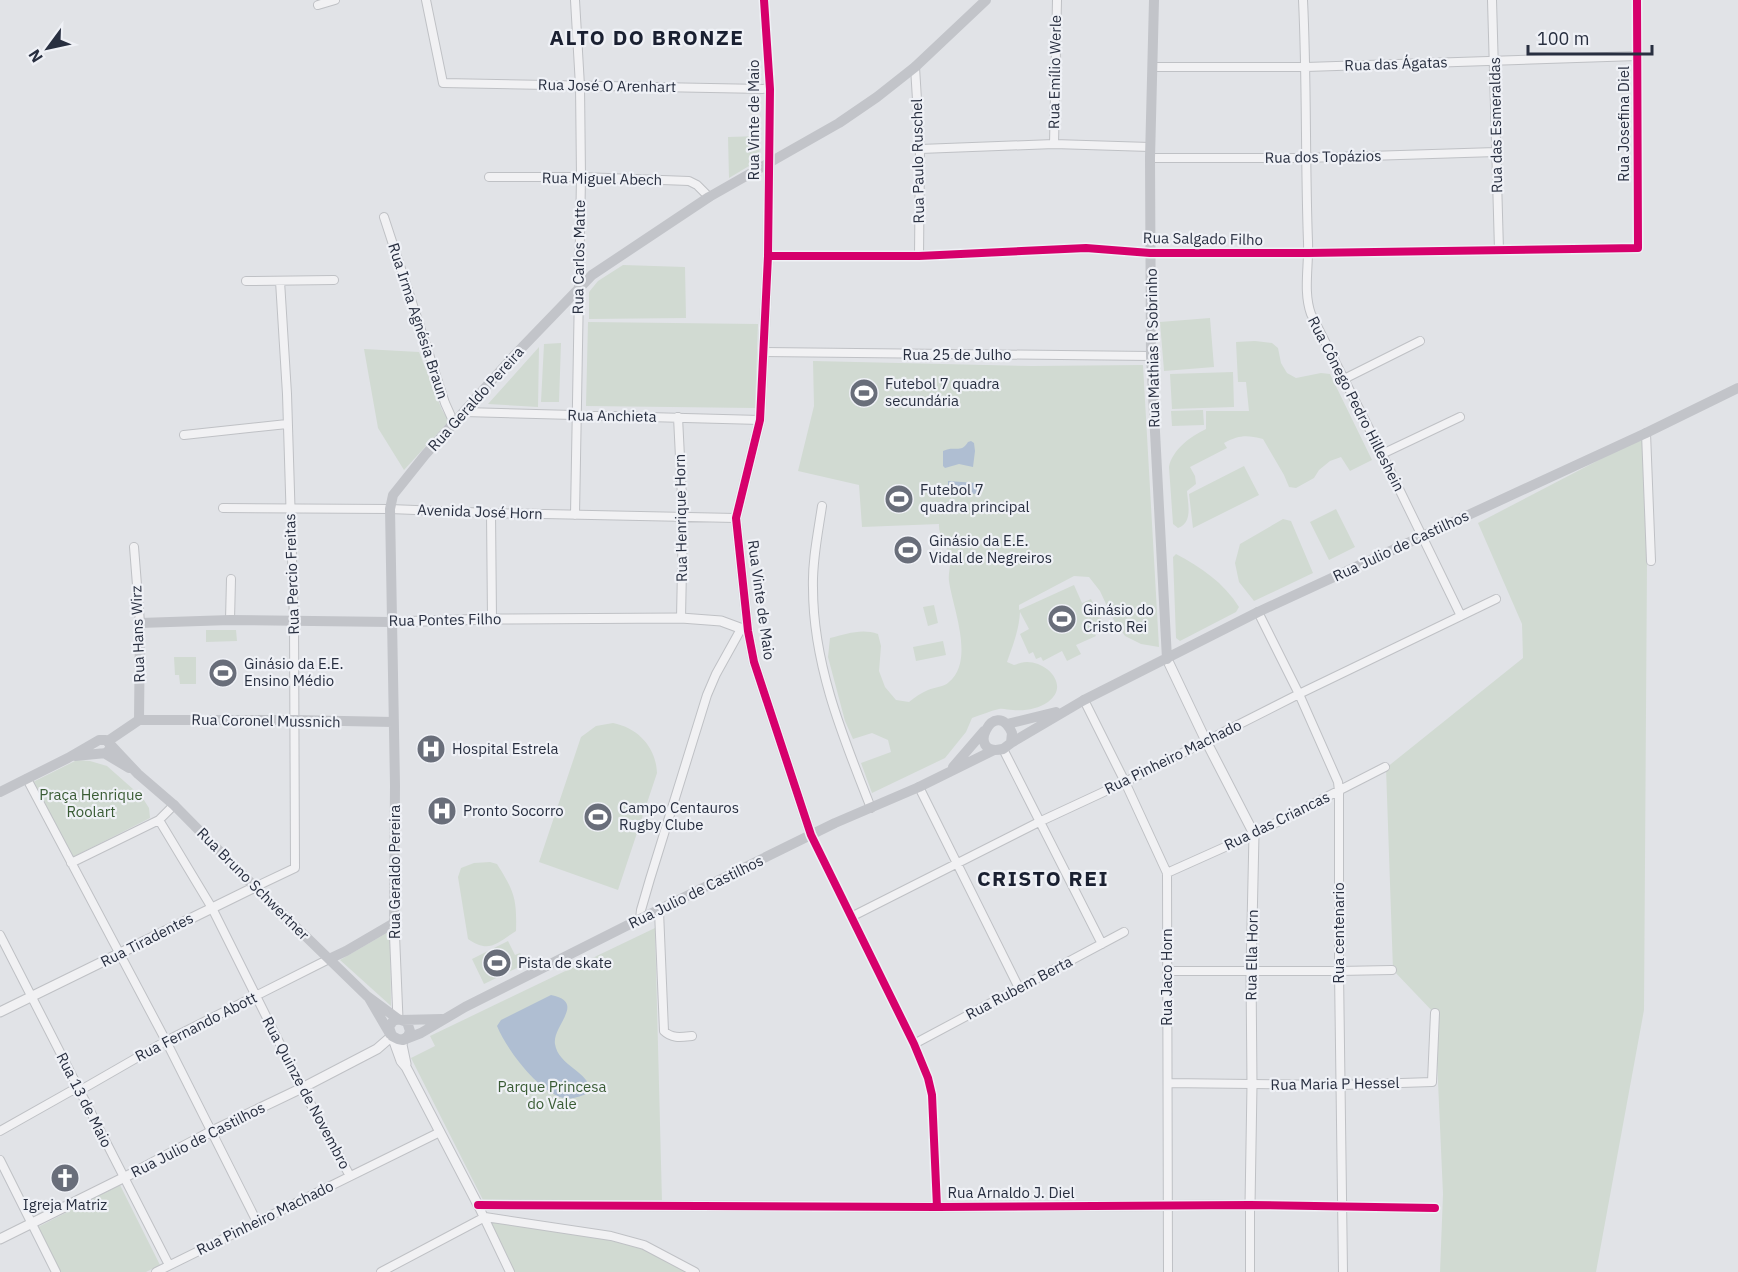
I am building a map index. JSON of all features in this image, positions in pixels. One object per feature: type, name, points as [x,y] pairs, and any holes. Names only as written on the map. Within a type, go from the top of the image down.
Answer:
[{"type":"main road","name":"Rua Geraldo Pereira","points":[[394,923],[395,785],[390,509],[393,495],[425,455],[579,287],[606,264],[709,197],[839,123],[877,97],[915,67],[986,0]]},
{"type":"main road","name":"Rua Mathias R Sobrinho","points":[[1154,0],[1150,152],[1151,356],[1167,659]]},
{"type":"main road","name":"Rua Julio de Castilhos","points":[[404,1040],[421,1033],[465,1007],[811,835],[1003,747],[1084,700],[1258,612],[1646,433],[1738,388]]},
{"type":"main road","name":"Rua Pontes Filho","points":[[140,623],[230,620],[391,622]]},
{"type":"main road","name":"Rua Hans Wirz","points":[[139,720],[140,623]]},
{"type":"main road","name":"Rua Julio de Castilhos","points":[[1007,724],[1067,709]]},
{"type":"main road","name":"Rua Coronel Mussnich","points":[[139,720],[393,722]]},
{"type":"main road","points":[[0,792],[69,758],[104,746],[139,720]]},
{"type":"main road","points":[[994,722],[1007,724],[1012,733],[1003,747],[989,747],[984,740],[984,731],[994,722]]},
{"type":"main road","points":[[122,731],[118,742],[122,756]]},
{"type":"main road","name":"Rua Julio de Castilhos","points":[[949,771],[984,731]]},
{"type":"main road","name":"Rua Bruno Schwertner","points":[[104,746],[122,756],[138,774]]},
{"type":"main road","name":"Rua Bruno Schwertner","points":[[104,746],[174,805],[329,960],[367,996],[398,1019]]},
{"type":"main road","name":"Rua Fernando Abott","points":[[329,960],[394,923]]},
{"type":"main road","points":[[315,945],[346,951]]},
{"type":"main road","name":"Rua Bruno Schwertner","points":[[367,996],[392,1036]]},
{"type":"main road","name":"Rua Julio de Castilhos","points":[[398,1019],[445,1019]]},
{"type":"main road","points":[[398,1019],[406,1022],[410,1027],[409,1034],[404,1040],[392,1036],[389,1027],[393,1021],[398,1019]]},
{"type":"street","points":[[318,5],[335,0]]},
{"type":"street","name":"Rua José O Arenhart","points":[[426,0],[443,83],[770,89]]},
{"type":"street","name":"Rua Carlos Matte","points":[[575,0],[580,86],[581,177],[575,515]]},
{"type":"street","name":"Rua Vinte de Maio","points":[[764,0],[770,89],[768,256],[764,352],[760,420],[736,518],[745,630],[811,835],[914,1044],[928,1078],[932,1095],[937,1207]]},
{"type":"street","name":"Rua Emílio Werle","points":[[1054,144],[1057,0]]},
{"type":"street","name":"Rua Cônego Pedro Hilleshein","points":[[1303,0],[1306,67],[1307,303],[1461,616]]},
{"type":"street","name":"Rua das Esmeraldas","points":[[1492,0],[1499,250]]},
{"type":"street","name":"Rua Josefina Diel","points":[[1637,0],[1638,248]]},
{"type":"street","name":"Rua das Ágatas","points":[[1154,67],[1306,67],[1637,56]]},
{"type":"street","name":"Rua Paulo Ruschel","points":[[915,67],[920,149],[919,256]]},
{"type":"street","name":"Rua dos Topázios","points":[[920,149],[1054,144],[1150,152],[1305,158],[1496,152]]},
{"type":"street","name":"Rua Miguel Abech","points":[[489,177],[581,177],[689,181],[697,185],[709,197]]},
{"type":"street","name":"Rua Irma Agnésia Braun","points":[[384,217],[445,403],[454,423]]},
{"type":"street","name":"Rua Salgado Filho","points":[[768,256],[919,256],[1086,248],[1150,253],[1308,253],[1638,248]]},
{"type":"street","points":[[246,281],[333,280]]},
{"type":"street","name":"Rua Percio Freitas","points":[[280,281],[294,622],[295,868]]},
{"type":"street","points":[[1344,379],[1420,341]]},
{"type":"street","name":"Rua 25 de Julho","points":[[764,352],[1151,356]]},
{"type":"street","name":"Rua Anchieta","points":[[464,412],[760,420]]},
{"type":"street","name":"Rua Henrique Horn","points":[[678,417],[683,518],[681,618]]},
{"type":"street","points":[[1382,454],[1460,417]]},
{"type":"street","points":[[184,435],[287,424]]},
{"type":"street","points":[[1646,433],[1651,561]]},
{"type":"street","points":[[822,506],[813,588],[822,665],[839,727],[870,808]]},
{"type":"street","name":"Avenida José Horn","points":[[223,508],[390,509],[736,518]]},
{"type":"street","points":[[491,513],[492,619]]},
{"type":"street","name":"Rua Hans Wirz","points":[[134,547],[140,623]]},
{"type":"street","points":[[230,620],[231,579]]},
{"type":"street","name":"Rua Pinheiro Machado","points":[[851,917],[1039,822],[1496,599]]},
{"type":"street","name":"Rua centenario","points":[[1258,612],[1299,694],[1340,791],[1339,971],[1343,1272]]},
{"type":"street","name":"Rua Pontes Filho","points":[[391,622],[681,618],[721,621],[745,630]]},
{"type":"street","points":[[640,919],[650,879],[707,694],[716,674],[745,630]]},
{"type":"street","name":"Rua Ella Horn","points":[[1167,659],[1254,834],[1250,1272]]},
{"type":"street","name":"Rua Jaco Horn","points":[[1084,700],[1167,873],[1168,1272]]},
{"type":"street","points":[[1003,747],[1101,944]]},
{"type":"street","name":"Rua das Criancas","points":[[1167,873],[1254,834],[1385,767]]},
{"type":"street","points":[[27,779],[166,1041],[257,1222]]},
{"type":"street","points":[[919,787],[1019,988]]},
{"type":"street","points":[[71,863],[159,820],[174,805]]},
{"type":"street","name":"Rua Quinze de Novembro","points":[[159,820],[212,908],[302,1088],[350,1176]]},
{"type":"street","name":"Rua Tiradentes","points":[[0,1012],[295,868]]},
{"type":"street","points":[[659,911],[664,1031],[669,1036],[692,1036]]},
{"type":"street","name":"Rua Geraldo Pereira","points":[[394,923],[398,1019]]},
{"type":"street","name":"Rua Rubem Berta","points":[[914,1044],[1124,932]]},
{"type":"street","name":"Rua 13 de Maio","points":[[0,935],[169,1265]]},
{"type":"street","name":"Rua Fernando Abott","points":[[0,1131],[72,1091],[79,1091],[166,1041],[329,960]]},
{"type":"street","points":[[1167,971],[1392,970]]},
{"type":"street","name":"Rua Maria P Hessel","points":[[1168,1083],[1252,1085],[1432,1083],[1435,1013]]},
{"type":"street","points":[[392,1036],[401,1061],[478,1205],[510,1272]]},
{"type":"street","name":"Rua Julio de Castilhos","points":[[0,1239],[302,1088],[377,1049],[392,1036]]},
{"type":"street","points":[[404,1040],[402,1045],[406,1067]]},
{"type":"street","name":"Rua Pinheiro Machado","points":[[156,1272],[440,1132]]},
{"type":"street","points":[[0,1160],[56,1272]]},
{"type":"street","name":"Rua Arnaldo J. Diel","points":[[478,1205],[937,1207],[1250,1205],[1435,1208]]},
{"type":"street","points":[[381,1272],[484,1217],[611,1236],[644,1245],[695,1272]]},
{"type":"green space","points":[[760,136],[759,160],[729,178],[728,137]]},
{"type":"green space","points":[[623,265],[685,267],[686,318],[589,319],[589,292],[598,281]]},
{"type":"green space","points":[[1210,318],[1214,367],[1164,371],[1160,322]]},
{"type":"green space","points":[[588,322],[758,324],[755,408],[586,406]]},
{"type":"green space","points":[[1236,342],[1272,343],[1278,348],[1281,363],[1287,373],[1296,378],[1321,373],[1330,374],[1372,460],[1350,471],[1341,457],[1330,461],[1319,470],[1314,478],[1296,488],[1289,487],[1263,439],[1247,436],[1234,438],[1224,443],[1227,448],[1190,467],[1196,484],[1187,491],[1188,518],[1183,526],[1178,528],[1173,524],[1169,467],[1171,461],[1183,444],[1206,429],[1206,411],[1249,411],[1246,382],[1238,382]]},
{"type":"green space","points":[[561,343],[559,402],[541,402],[544,344]]},
{"type":"green space","points":[[539,347],[538,407],[488,404]]},
{"type":"green space","points":[[364,349],[419,352],[442,410],[449,421],[404,470],[378,428]]},
{"type":"green space","points":[[813,361],[1032,366],[1143,365],[1159,647],[1141,644],[1125,636],[1112,617],[1100,591],[1089,577],[1074,576],[1019,605],[1019,610],[1074,585],[1082,603],[1091,599],[1105,627],[1094,632],[1096,636],[1076,645],[1081,654],[1067,661],[1062,651],[1043,661],[1041,657],[1036,659],[1033,652],[1029,654],[1020,634],[1029,629],[1020,612],[1017,631],[1007,662],[1014,665],[1025,662],[1035,663],[1049,670],[1057,682],[1054,696],[1036,708],[999,709],[972,718],[966,732],[945,758],[872,793],[861,763],[891,752],[888,740],[872,733],[853,739],[845,721],[828,657],[830,638],[860,632],[878,634],[881,646],[879,671],[885,687],[896,700],[909,702],[925,691],[947,684],[957,672],[961,661],[958,619],[949,581],[950,558],[940,533],[939,524],[862,527],[859,485],[798,471],[814,406]]},
{"type":"green space","points":[[1233,372],[1234,407],[1172,409],[1170,374]]},
{"type":"green space","points":[[1203,410],[1204,425],[1172,426],[1171,411]]},
{"type":"green space","points":[[1643,437],[1647,564],[1644,1010],[1596,1272],[1440,1272],[1443,1194],[1435,1014],[1393,970],[1386,768],[1523,658],[1522,624],[1478,523]]},
{"type":"green space","points":[[1244,466],[1259,495],[1193,528],[1189,494]]},
{"type":"green space","points":[[1336,509],[1355,547],[1329,560],[1310,522]]},
{"type":"green space","points":[[1283,519],[1291,521],[1313,573],[1254,601],[1239,582],[1235,563],[1240,544]]},
{"type":"green space","points":[[1176,554],[1211,576],[1239,607],[1236,612],[1180,641],[1176,638],[1173,557]]},
{"type":"green space","points":[[934,605],[938,623],[928,626],[923,607]]},
{"type":"green space","points":[[206,630],[236,630],[237,641],[206,642]]},
{"type":"green space","points":[[943,641],[946,655],[916,661],[913,647]]},
{"type":"green space","points":[[174,657],[196,657],[196,684],[180,684],[179,675],[175,675]]},
{"type":"green space","name":"Campo Centauros Rugby Clube","points":[[613,723],[630,729],[644,740],[653,755],[657,773],[618,890],[539,862],[581,737],[596,726]]},
{"type":"green space","name":"Praça Henrique Roolart","points":[[77,760],[107,766],[142,797],[149,808],[150,818],[73,857],[33,782]]},
{"type":"green space","points":[[474,863],[497,864],[511,888],[516,910],[516,931],[498,943],[482,946],[468,939],[458,877],[461,868]]},
{"type":"green space","name":"Parque Princesa do Vale","points":[[655,928],[662,1202],[484,1202],[411,1058],[435,1046],[430,1036]]},
{"type":"green space","points":[[390,931],[391,1006],[340,960]]},
{"type":"green space","name":"Pista de skate","points":[[508,941],[515,955],[520,953],[523,958],[519,961],[521,966],[484,984],[472,959]]},
{"type":"green space","points":[[120,1185],[160,1265],[146,1272],[60,1272],[38,1227]]},
{"type":"green space","points":[[485,1217],[644,1245],[695,1272],[510,1272]]},
{"type":"water","points":[[971,441],[974,443],[975,451],[973,467],[959,464],[945,468],[943,466],[943,451],[963,448]]},
{"type":"water","points":[[948,481],[976,483],[977,494],[948,493]]},
{"type":"water","points":[[551,995],[561,998],[566,1003],[567,1009],[555,1037],[557,1052],[581,1074],[589,1085],[590,1092],[577,1097],[563,1098],[543,1087],[515,1057],[497,1026],[501,1020]]},
{"type":"cycle path","points":[[764,0],[770,89],[768,256],[760,420],[736,518],[748,631],[754,662],[811,835],[914,1044],[928,1078],[932,1095],[937,1207]]},
{"type":"cycle path","points":[[768,256],[919,256],[1086,248],[1150,253],[1638,248],[1637,0]]},
{"type":"cycle path","points":[[478,1205],[937,1207],[1250,1205],[1435,1208]]},
{"type":"place","name":"Futebol 7 quadra secundária","points":[[864,393]]},
{"type":"place","name":"Futebol 7 quadra principal","points":[[899,499]]},
{"type":"place","name":"Ginásio da E.E. Vidal de Negreiros","points":[[908,550]]},
{"type":"place","name":"Ginásio do Cristo Rei","points":[[1062,619]]},
{"type":"place","name":"Ginásio da E.E. Ensino Médio","points":[[223,673]]},
{"type":"place","name":"Hospital Estrela","points":[[431,749]]},
{"type":"place","name":"Pronto Socorro","points":[[442,811]]},
{"type":"place","name":"Campo Centauros Rugby Clube","points":[[598,817]]},
{"type":"place","name":"Pista de skate","points":[[497,963]]},
{"type":"place","name":"Igreja Matriz","points":[[65,1178]]},
{"type":"district","name":"ALTO DO BRONZE","points":[[647,38]]},
{"type":"district","name":"CRISTO REI","points":[[1043,879]]}]
